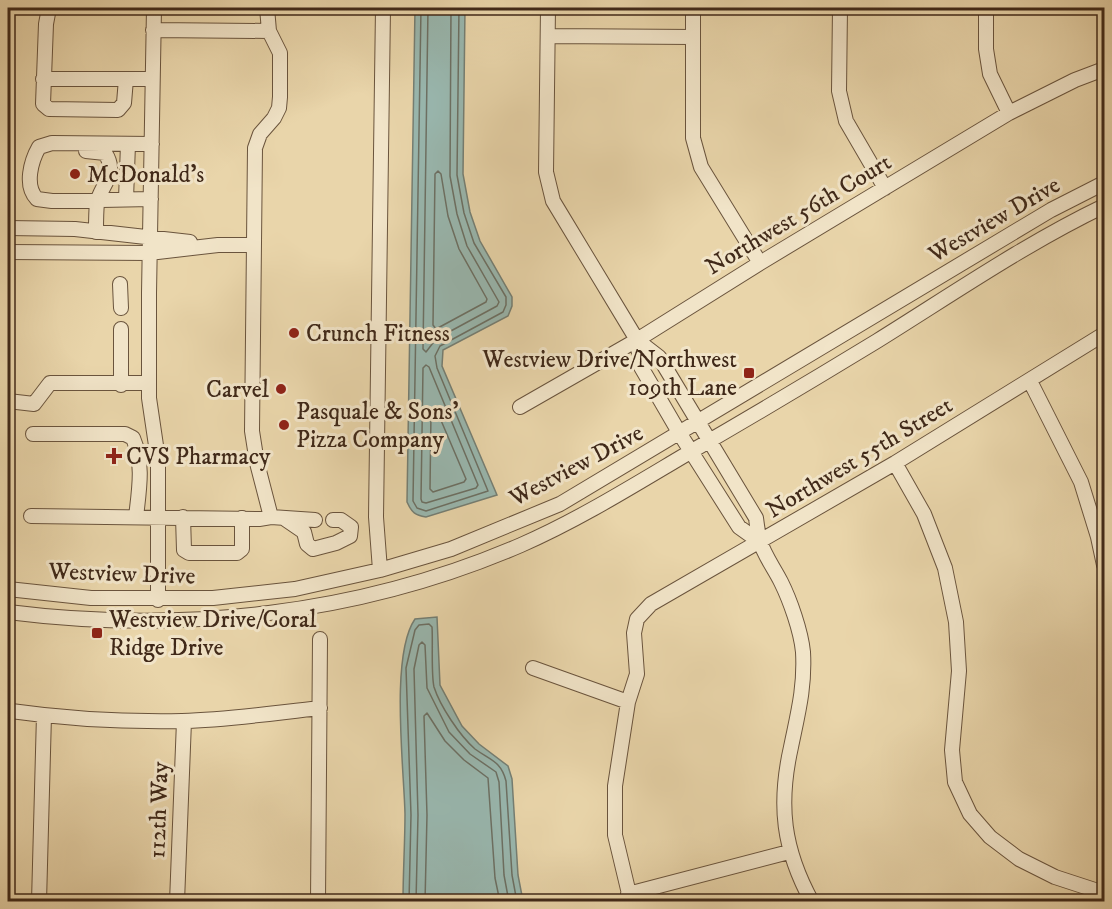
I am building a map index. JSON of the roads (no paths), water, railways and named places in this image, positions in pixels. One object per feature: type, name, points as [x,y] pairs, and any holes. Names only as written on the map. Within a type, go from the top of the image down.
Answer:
[{"type":"street","points":[[49,8],[43,104],[49,109],[118,110],[124,103],[126,79]]},
{"type":"street","points":[[154,8],[149,253],[149,405],[158,459],[158,600]]},
{"type":"street","points":[[267,8],[269,31],[280,53],[280,97],[274,118],[260,134],[255,148],[252,431],[256,463],[277,517],[304,532],[307,544],[313,549],[336,543],[350,536],[351,527],[341,520],[333,520]]},
{"type":"street","points":[[381,570],[376,517],[383,8]]},
{"type":"street","points":[[548,8],[546,171],[553,201],[637,340],[659,357],[756,518],[760,542],[782,584],[794,616],[803,650],[800,709],[785,778],[783,811],[789,852],[812,902]]},
{"type":"street","points":[[693,8],[693,138],[701,167],[760,263]]},
{"type":"street","points":[[840,8],[839,91],[846,121],[885,188]]},
{"type":"street","points":[[986,8],[986,49],[990,74],[1009,113]]},
{"type":"street","points":[[153,30],[269,31]]},
{"type":"street","points":[[548,36],[693,38]]},
{"type":"street","name":"Northwest 56th Court","points":[[520,408],[637,340],[1009,113],[1075,80],[1104,69]]},
{"type":"street","points":[[43,79],[152,79]]},
{"type":"street","points":[[151,199],[37,199],[31,189],[31,165],[39,147],[52,143],[152,144]]},
{"type":"street","points":[[126,199],[128,144]]},
{"type":"street","points":[[37,151],[105,153],[109,159],[109,174],[97,200],[96,232]]},
{"type":"street","name":"Westview Drive","points":[[8,589],[91,598],[158,600],[213,598],[277,591],[381,570],[451,549],[560,504],[1041,216],[1104,183]]},
{"type":"street","name":"Westview Drive","points":[[8,612],[53,618],[124,622],[228,618],[298,610],[382,593],[438,577],[522,545],[586,514],[710,442],[1054,232],[1104,206]]},
{"type":"street","points":[[8,228],[75,230],[219,245]]},
{"type":"street","points":[[8,252],[149,253],[219,245],[254,245]]},
{"type":"street","points":[[120,284],[121,308]]},
{"type":"street","points":[[121,328],[121,385]]},
{"type":"street","name":"Northwest 55th Street","points":[[628,702],[637,674],[634,633],[637,619],[651,604],[895,463],[1104,334]]},
{"type":"street","points":[[637,340],[641,367],[680,434],[740,527],[760,542]]},
{"type":"street","points":[[1030,381],[1081,482],[1104,565]]},
{"type":"street","points":[[8,401],[34,404],[50,383],[121,385],[149,383]]},
{"type":"street","points":[[33,434],[125,434],[133,438],[140,461],[136,517]]},
{"type":"street","points":[[895,463],[924,514],[945,568],[956,622],[959,671],[952,750],[955,782],[960,793],[970,814],[990,837],[1019,859],[1094,894]]},
{"type":"street","points":[[31,516],[277,517],[315,520]]},
{"type":"street","points":[[183,517],[182,545],[189,553],[237,553],[242,549],[242,518]]},
{"type":"street","points":[[318,902],[320,639]]},
{"type":"street","points":[[533,668],[628,702],[615,786],[615,835],[630,898],[789,852]]},
{"type":"street","points":[[11,711],[122,721],[184,721],[320,708]]},
{"type":"street","points":[[39,902],[44,715]]},
{"type":"street","name":"112th Way","points":[[177,902],[184,721]]},
{"type":"water","points":[[415,8],[465,8],[463,174],[470,212],[480,241],[512,297],[512,306],[508,316],[443,350],[442,366],[497,495],[426,517],[414,513],[407,502]]},
{"type":"water","points":[[437,617],[440,685],[462,726],[479,744],[508,766],[512,779],[518,875],[523,901],[403,901],[405,814],[400,713],[403,658],[407,636],[415,619]]},
{"type":"place","name":"McDonald's","points":[[75,174]]},
{"type":"place","name":"Crunch Fitness","points":[[294,333]]},
{"type":"place","name":"Westview Drive/Northwest 109th Lane","points":[[749,373]]},
{"type":"place","name":"Carvel","points":[[281,389]]},
{"type":"place","name":"Pasquale & Sons' Pizza Company","points":[[284,425]]},
{"type":"place","name":"CVS Pharmacy","points":[[114,456]]},
{"type":"place","name":"Westview Drive/Coral Ridge Drive","points":[[97,633]]}]
